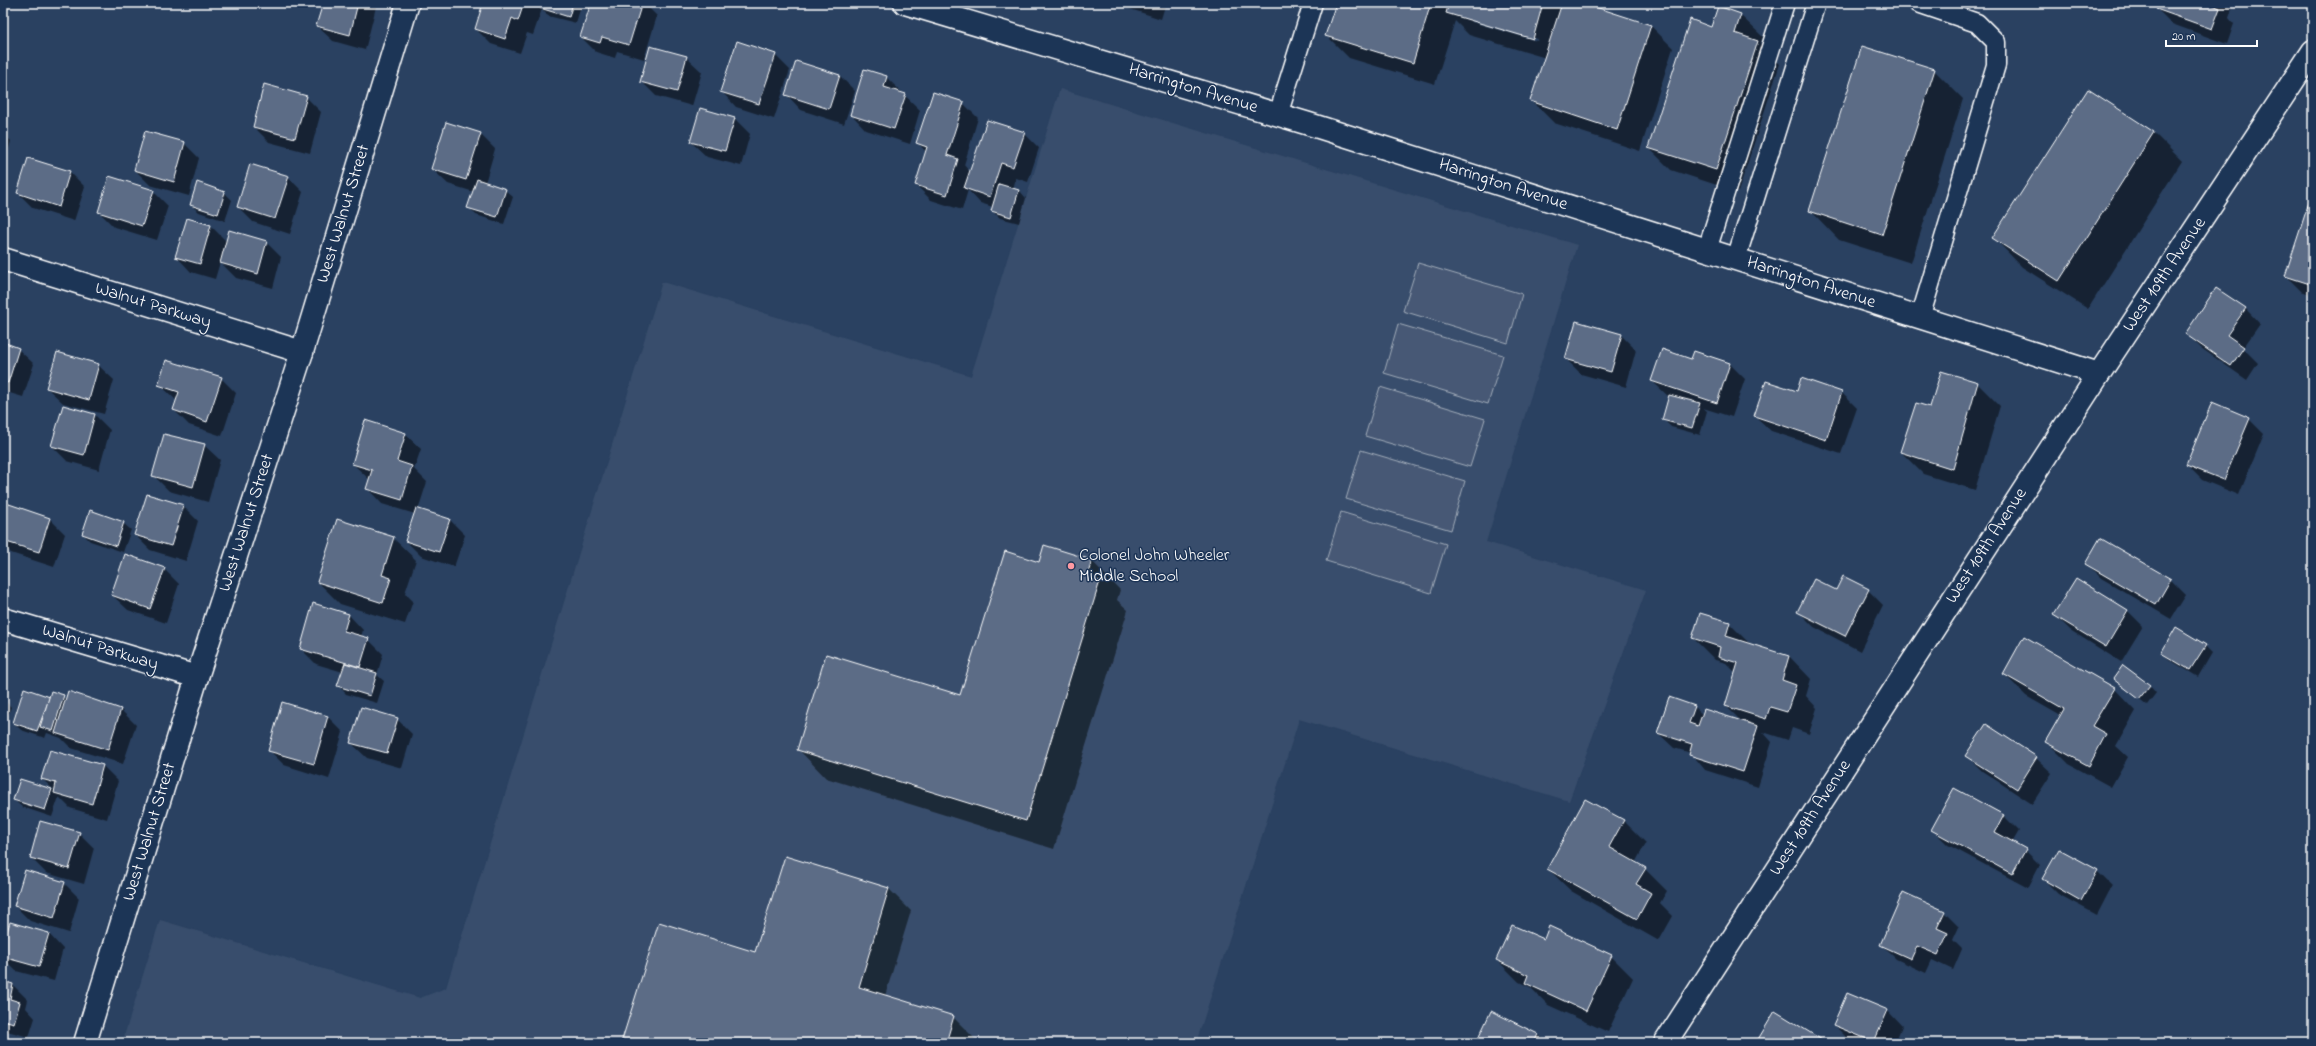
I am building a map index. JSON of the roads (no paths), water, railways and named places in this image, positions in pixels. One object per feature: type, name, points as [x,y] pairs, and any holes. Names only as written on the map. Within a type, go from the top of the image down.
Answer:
[{"type":"street","name":"West Walnut Street","points":[[85,1043],[197,677],[302,352],[408,3]]},
{"type":"street","name":"Harrington Avenue","points":[[905,3],[1278,115],[2099,374]]},
{"type":"street","name":"West 109th Avenue","points":[[1665,1043],[2099,374],[2313,51]]},
{"type":"street","name":"Walnut Parkway","points":[[3,259],[302,352]]},
{"type":"street","name":"Walnut Parkway","points":[[3,619],[197,677]]},
{"type":"lane","points":[[1278,115],[1313,3]]},
{"type":"lane","points":[[1707,250],[1785,3]]},
{"type":"lane","points":[[1736,260],[1816,3]]},
{"type":"lane","points":[[1918,3],[1977,23],[1996,42],[1996,66],[1920,318]]},
{"type":"place","name":"Colonel John Wheeler Middle School","points":[[1071,566]]}]
